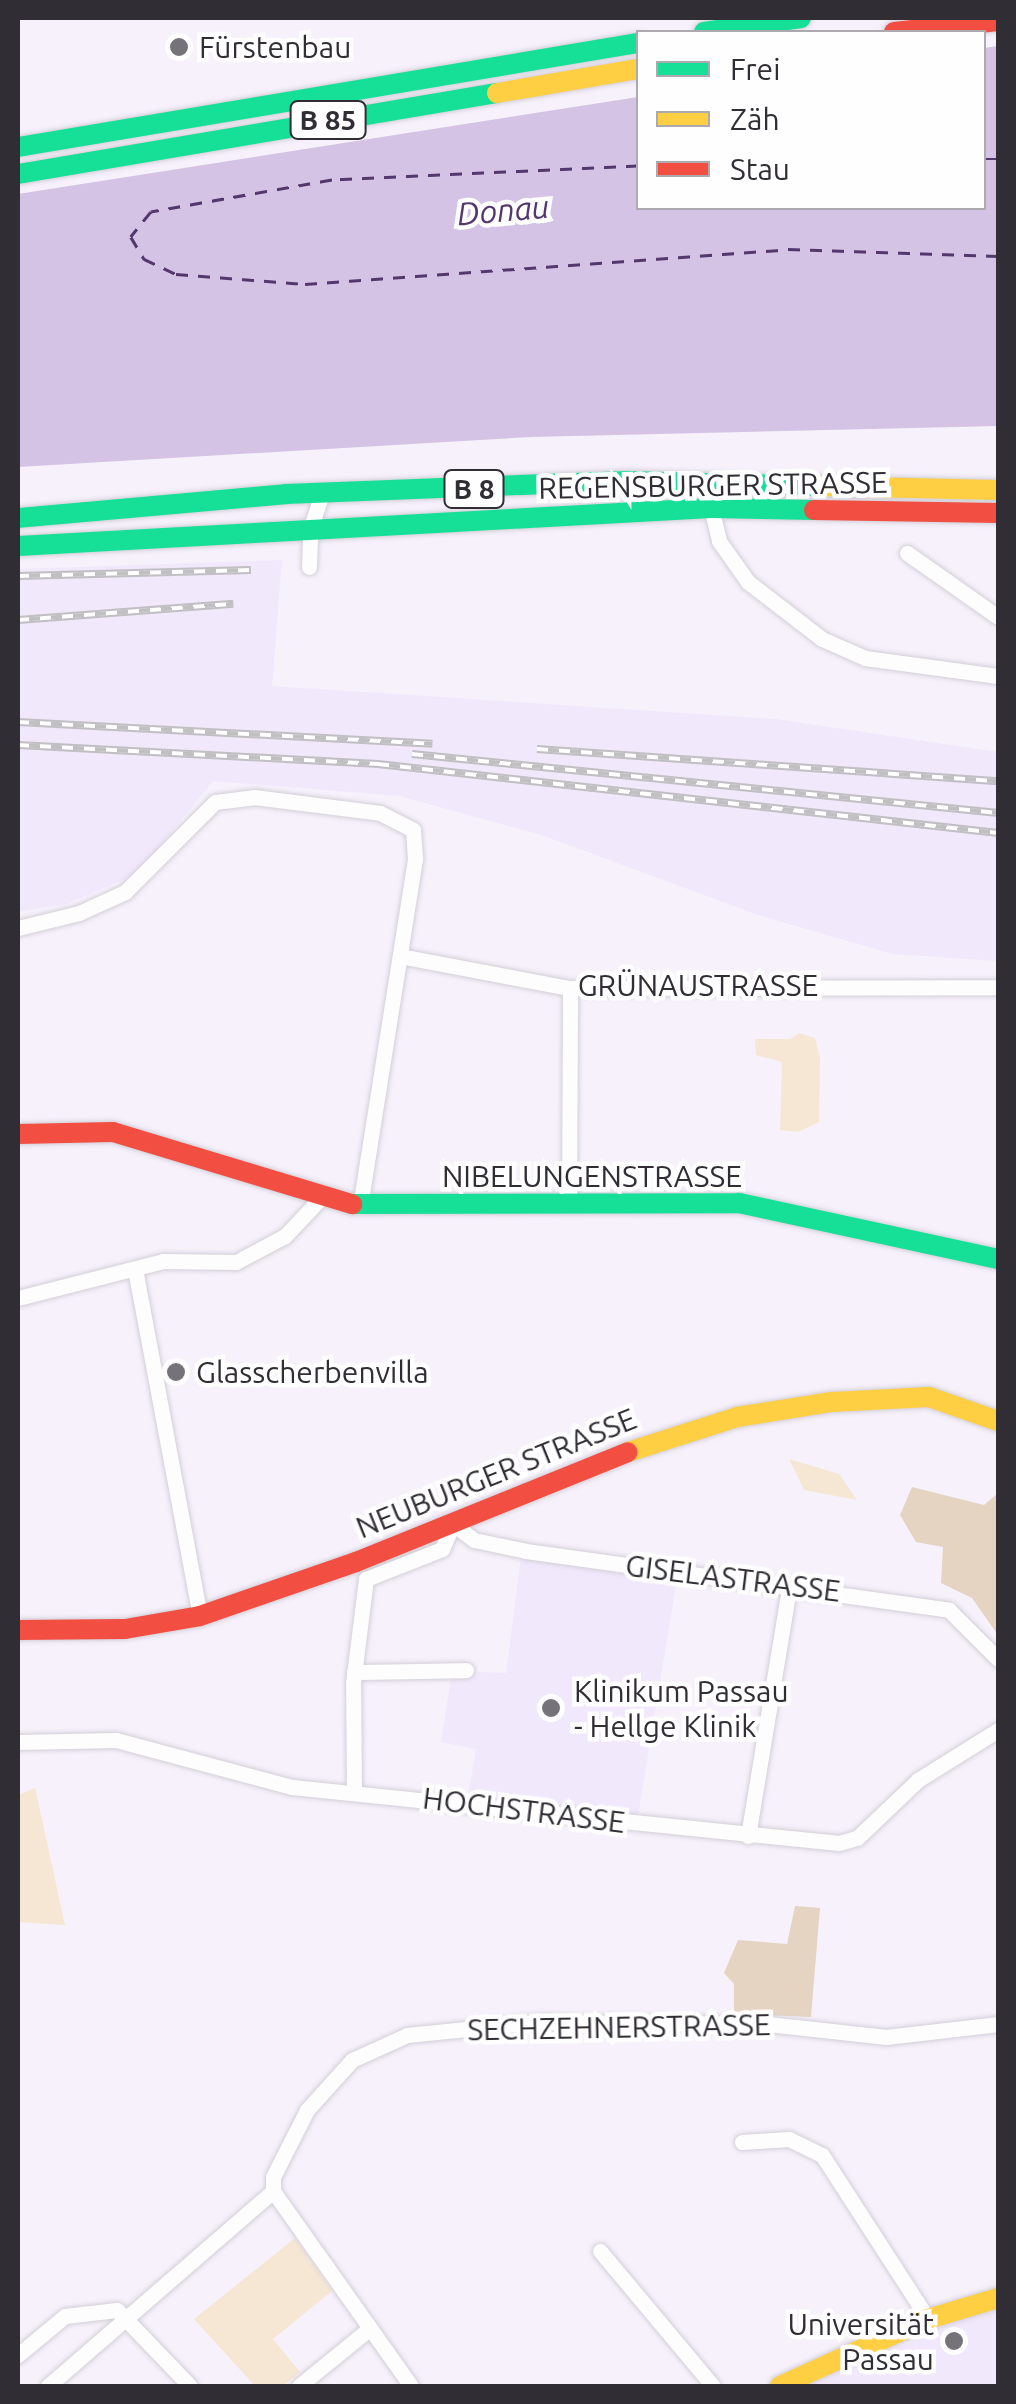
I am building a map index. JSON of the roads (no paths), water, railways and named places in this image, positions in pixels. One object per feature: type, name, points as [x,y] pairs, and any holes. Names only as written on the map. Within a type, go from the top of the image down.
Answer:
[{"type":"main road","points":[[718,30],[801,18]]},
{"type":"main road","points":[[913,30],[998,21]]},
{"type":"main road","name":"B 85","points":[[22,144],[636,42]]},
{"type":"main road","name":"B 85","points":[[18,174],[636,69]]},
{"type":"main road","name":"REGENSBURGER STRASSE","points":[[18,518],[321,496],[628,481],[998,490]]},
{"type":"main road","points":[[708,484],[711,508]]},
{"type":"main road","name":"REGENSBURGER STRASSE","points":[[18,546],[711,508],[998,514]]},
{"type":"main road","name":"NIBELUNGENSTRASSE","points":[[18,1134],[113,1132],[216,1161],[318,1201],[360,1206],[738,1203],[998,1259]]},
{"type":"main road","name":"NEUBURGER STRASSE","points":[[18,1630],[125,1629],[200,1616],[453,1524],[660,1439],[774,1410],[929,1397],[998,1421]]},
{"type":"main road","points":[[780,2386],[928,2318],[998,2298]]},
{"type":"street","points":[[310,567],[310,530],[321,496]]},
{"type":"street","points":[[711,508],[719,541],[748,582],[822,639],[865,658],[998,676]]},
{"type":"street","points":[[907,553],[998,617]]},
{"type":"street","points":[[18,928],[79,913],[124,892],[215,802],[254,797],[380,813],[413,830],[415,859],[360,1206]]},
{"type":"street","name":"GRÜNAUSTRASSE","points":[[400,956],[570,988],[998,988]]},
{"type":"street","points":[[569,1202],[570,988]]},
{"type":"street","points":[[18,1298],[163,1261],[236,1262],[256,1256],[286,1236],[318,1201]]},
{"type":"street","points":[[136,1270],[200,1616]]},
{"type":"street","points":[[354,1790],[354,1672],[366,1578],[442,1550],[453,1524]]},
{"type":"street","name":"GISELASTRASSE","points":[[453,1524],[474,1540],[526,1552],[949,1610],[998,1659]]},
{"type":"street","points":[[748,1836],[789,1587]]},
{"type":"street","points":[[354,1672],[466,1670]]},
{"type":"street","name":"HOCHSTRASSE","points":[[18,1742],[116,1740],[292,1787],[354,1790],[839,1843],[857,1838],[918,1780],[998,1730]]},
{"type":"street","name":"SECHZEHNERSTRASSE","points":[[273,2192],[273,2177],[308,2110],[352,2060],[407,2035],[535,2022],[768,2024],[886,2036],[998,2024]]},
{"type":"street","points":[[742,2142],[789,2139],[822,2155],[928,2318]]},
{"type":"street","points":[[48,2386],[273,2192],[411,2386]]},
{"type":"street","points":[[600,2251],[713,2386]]},
{"type":"street","points":[[18,2355],[65,2316],[101,2308],[127,2316],[190,2386]]},
{"type":"street","points":[[299,2386],[369,2329]]},
{"type":"water","name":"Donau","points":[[998,46],[998,426],[531,437],[18,467],[18,194],[636,97],[636,210],[986,210],[986,48]]},
{"type":"railway","points":[[18,576],[251,570]]},
{"type":"railway","points":[[18,620],[233,604]]},
{"type":"railway","points":[[18,722],[432,744]]},
{"type":"railway","points":[[18,745],[378,764],[998,833]]},
{"type":"railway","points":[[537,749],[998,781]]},
{"type":"railway","points":[[412,754],[998,813]]},
{"type":"place","name":"Fürstenbau","points":[[179,47]]},
{"type":"place","name":"Glasscherbenvilla","points":[[176,1372]]},
{"type":"place","name":"Klinikum Passau - Hellge Klinik","points":[[551,1708]]},
{"type":"place","name":"Universität Passau","points":[[954,2341]]}]
